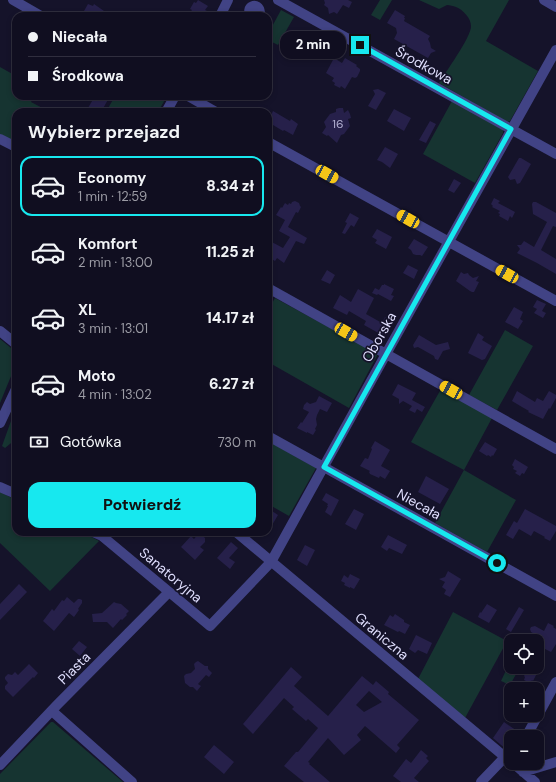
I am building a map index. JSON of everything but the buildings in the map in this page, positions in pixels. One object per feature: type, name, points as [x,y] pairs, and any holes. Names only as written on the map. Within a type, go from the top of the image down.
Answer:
[{"type":"street","points":[[12,0],[34,12]]},
{"type":"street","points":[[222,12],[228,0]]},
{"type":"street","name":"Środkowa","points":[[278,0],[556,154]]},
{"type":"street","points":[[544,0],[556,7]]},
{"type":"street","name":"Oborska","points":[[210,626],[271,562],[556,50]]},
{"type":"street","points":[[195,100],[209,108]]},
{"type":"street","points":[[0,139],[12,145]]},
{"type":"street","points":[[272,144],[556,301]]},
{"type":"street","points":[[272,290],[556,449]]},
{"type":"street","points":[[0,331],[12,341]]},
{"type":"street","points":[[0,423],[12,398]]},
{"type":"street","name":"Niecała","points":[[272,438],[556,596]]},
{"type":"street","points":[[0,487],[12,492]]},
{"type":"street","name":"Sanatoryjna","points":[[102,536],[210,626]]},
{"type":"street","name":"Graniczna","points":[[241,536],[504,756]]},
{"type":"street","name":"Piasta","points":[[0,765],[169,592]]},
{"type":"street","points":[[530,730],[556,682]]},
{"type":"street","points":[[52,712],[132,782]]},
{"type":"street","points":[[523,772],[556,762]]},
{"type":"street","points":[[481,782],[504,765]]},
{"type":"street","name":"Graniczna","points":[[521,770],[535,782]]},
{"type":"green space","points":[[380,0],[392,0],[380,20],[371,15]]},
{"type":"green space","points":[[419,0],[509,0],[486,41],[538,71],[510,121],[507,122],[439,83],[467,38],[471,23],[466,15],[456,7],[447,5],[439,9]]},
{"type":"green space","points":[[281,10],[294,17],[278,45],[272,42],[272,27]]},
{"type":"green space","points":[[0,67],[12,74],[12,100],[32,100],[31,102],[42,108],[12,108],[12,142],[0,135]]},
{"type":"green space","points":[[113,100],[165,100],[160,108],[108,108]]},
{"type":"green space","points":[[452,101],[503,130],[503,133],[475,183],[423,154]]},
{"type":"green space","points":[[275,298],[378,354],[349,408],[272,364],[272,304]]},
{"type":"green space","points":[[505,330],[533,346],[497,410],[469,395]]},
{"type":"green space","points":[[0,339],[12,349],[12,374],[0,403]]},
{"type":"green space","points":[[441,389],[492,418],[464,470],[411,442]]},
{"type":"green space","points":[[12,419],[12,442],[5,448],[2,446]]},
{"type":"green space","points":[[272,443],[316,468],[289,516],[272,506]]},
{"type":"green space","points":[[464,470],[516,500],[487,552],[435,523]]},
{"type":"green space","points":[[0,492],[12,498],[12,536],[90,536],[99,541],[50,591],[0,543]]},
{"type":"green space","points":[[453,612],[504,639],[504,646],[465,718],[418,679]]},
{"type":"green space","points":[[504,674],[516,674],[512,682],[501,681]]},
{"type":"green space","points":[[51,722],[53,722],[123,782],[0,782],[0,774]]},
{"type":"route","points":[[360,45],[511,129],[324,467],[497,563]]}]
